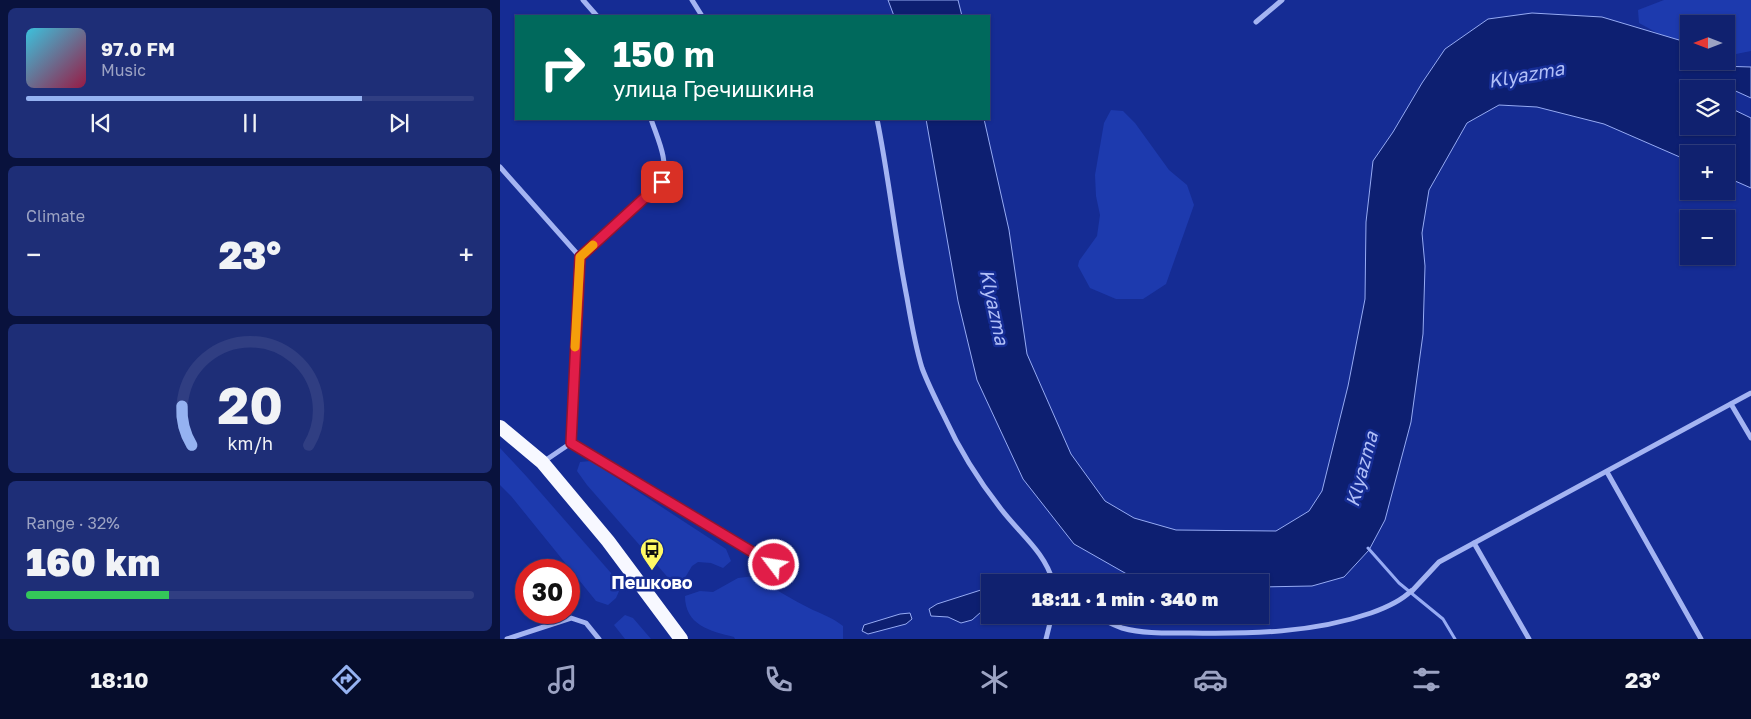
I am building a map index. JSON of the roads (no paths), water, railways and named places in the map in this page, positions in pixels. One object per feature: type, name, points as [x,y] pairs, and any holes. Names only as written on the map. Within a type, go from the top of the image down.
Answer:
[{"type":"highway","points":[[500,427],[542,462],[608,540],[681,639]]},
{"type":"street","points":[[583,0],[596,15]]},
{"type":"street","points":[[692,0],[701,15]]},
{"type":"street","points":[[1256,22],[1282,0]]},
{"type":"street","points":[[580,257],[662,182],[666,163],[651,120]]},
{"type":"street","points":[[877,120],[913,336],[923,369],[945,419],[969,461],[1000,508],[1042,555],[1051,574]]},
{"type":"street","points":[[500,166],[580,257],[571,443]]},
{"type":"street","points":[[1113,624],[1121,628],[1148,632],[1225,634],[1277,632],[1355,618],[1389,606],[1410,592],[1439,562],[1751,393]]},
{"type":"street","points":[[1731,404],[1751,438]]},
{"type":"street","points":[[542,462],[571,443]]},
{"type":"street","points":[[571,443],[774,565]]},
{"type":"street","points":[[1608,472],[1701,639]]},
{"type":"street","points":[[1474,543],[1529,639]]},
{"type":"street","points":[[507,639],[571,618],[586,623],[599,639]]},
{"type":"street","points":[[1046,639],[1050,624]]},
{"type":"water","points":[[888,0],[958,0],[962,15],[894,15]]},
{"type":"water","name":"Klyazma","points":[[1532,13],[1602,17],[1680,40],[1680,70],[1735,70],[1735,66],[1751,67],[1751,98],[1735,91],[1735,80],[1680,80],[1680,135],[1735,135],[1735,110],[1751,118],[1751,188],[1735,181],[1735,145],[1680,145],[1680,157],[1604,124],[1537,107],[1499,105],[1467,123],[1429,190],[1422,233],[1425,266],[1423,334],[1411,422],[1385,520],[1369,550],[1344,577],[1312,586],[1269,587],[1269,574],[1127,574],[1074,544],[1023,479],[977,380],[958,301],[926,120],[984,120],[1009,230],[1027,354],[1071,454],[1105,501],[1134,518],[1176,530],[1276,531],[1309,511],[1322,491],[1348,386],[1365,299],[1366,222],[1373,161],[1445,49],[1488,19]]},
{"type":"water","points":[[981,590],[981,612],[972,620],[961,623],[948,617],[931,616],[929,609],[937,604]]},
{"type":"water","points":[[910,613],[912,619],[906,624],[868,634],[862,631],[864,625],[900,614]]},
{"type":"waterway","points":[[1368,548],[1399,583],[1443,619],[1455,639]]},
{"type":"place","name":"Пешково","points":[[652,571]]}]
